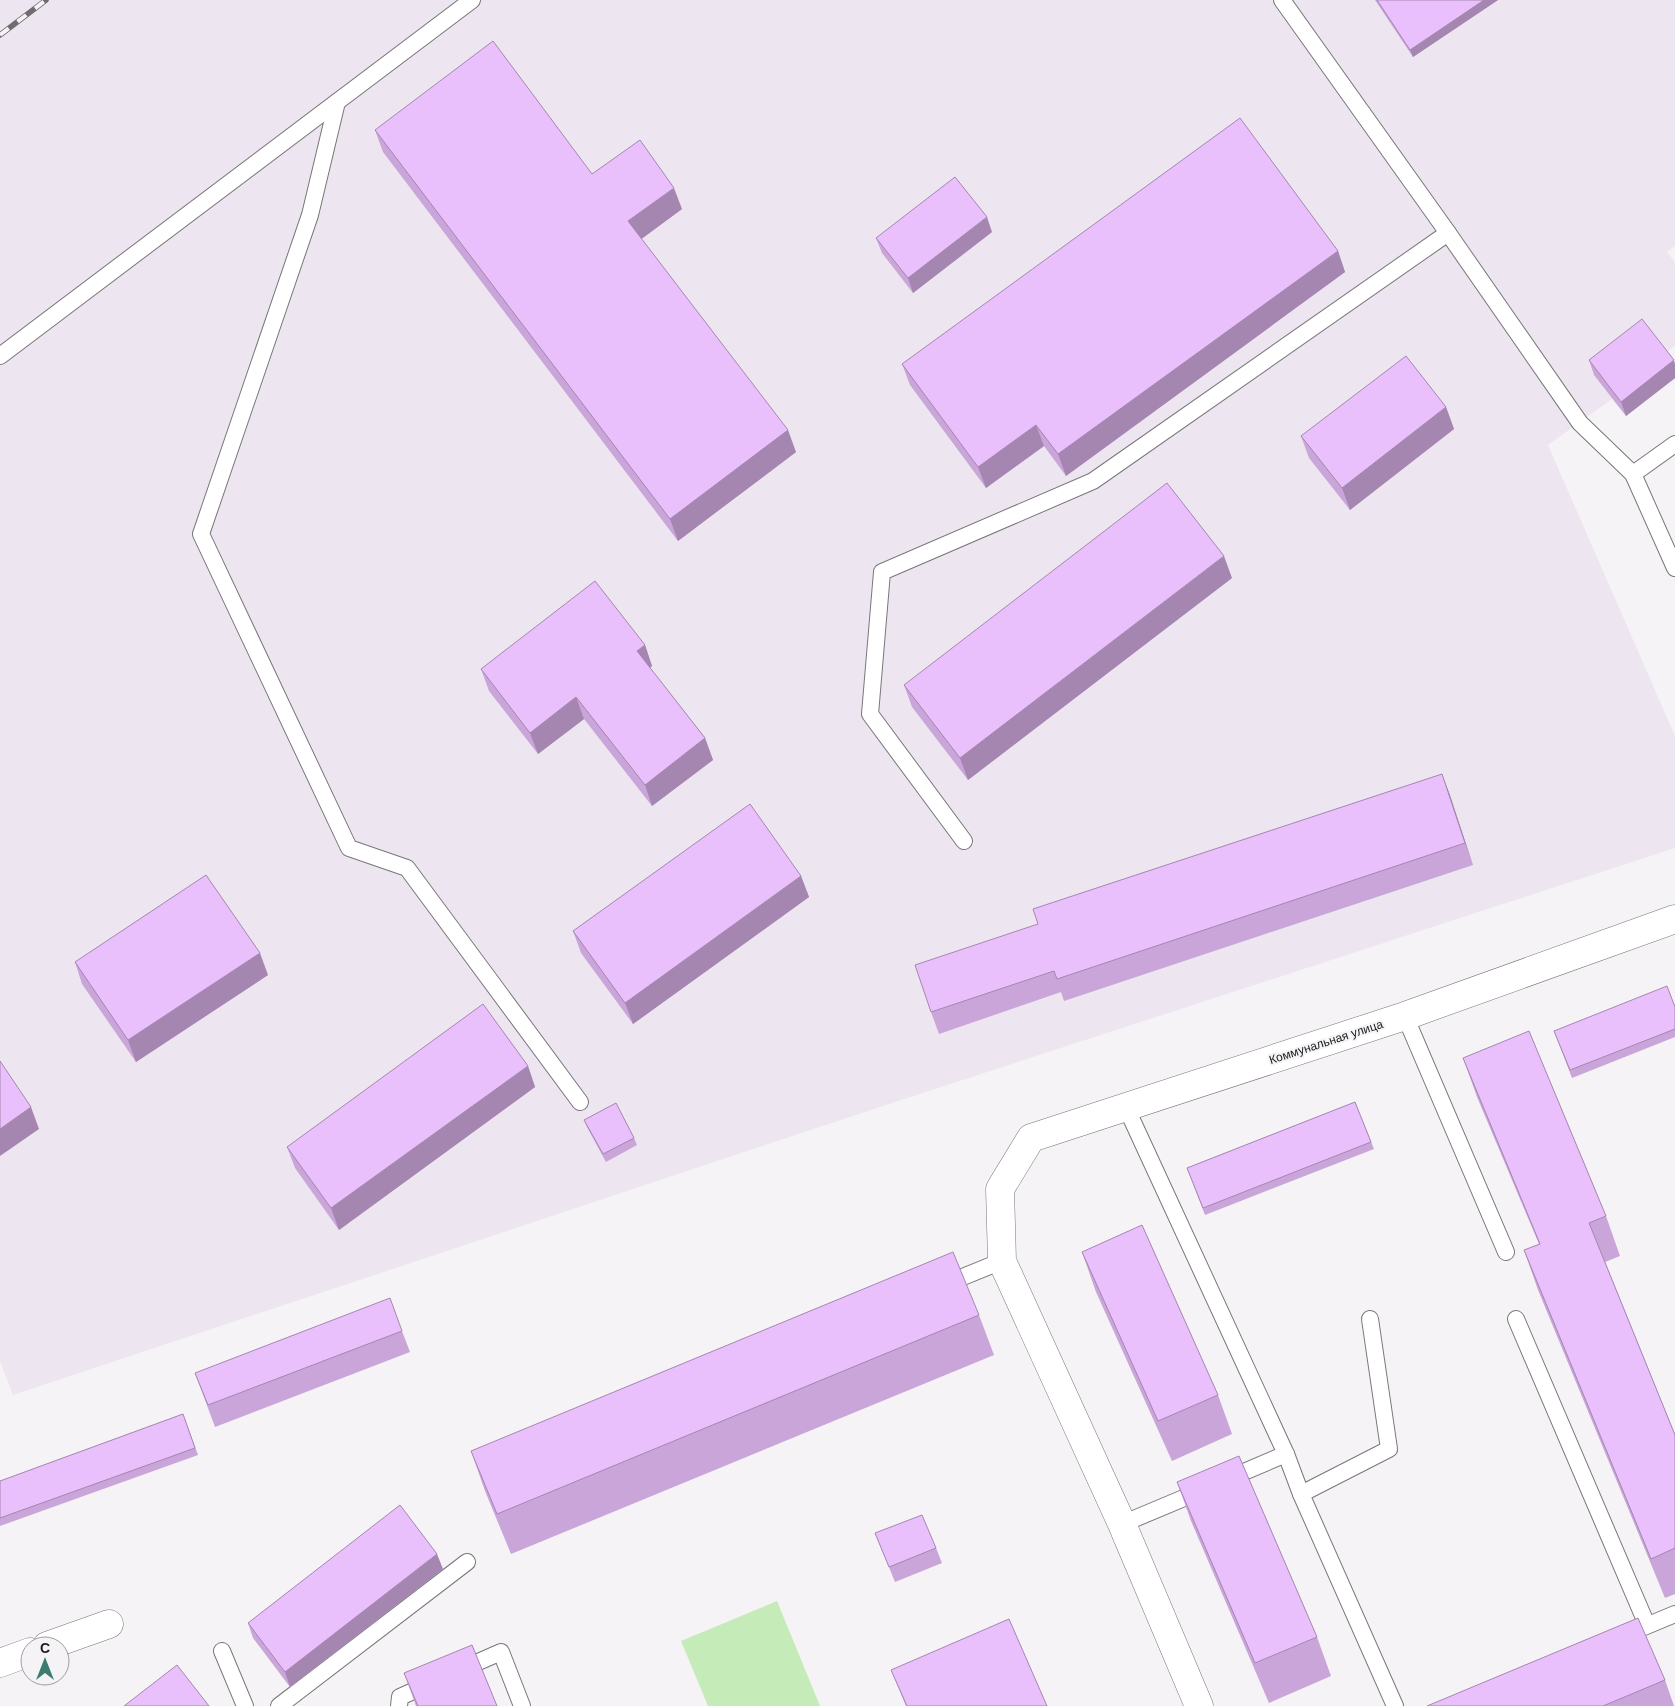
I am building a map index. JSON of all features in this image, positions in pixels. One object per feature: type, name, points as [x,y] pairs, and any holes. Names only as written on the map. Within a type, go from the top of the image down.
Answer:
[{"type":"street","name":"Коммунальная улица","points":[[1002,1260],[1000,1189],[1031,1138],[1405,1016],[1675,919]]},
{"type":"street","points":[[1002,1260],[1122,1524],[1199,1706]]},
{"type":"street","points":[[70,1638],[109,1624]]},
{"type":"street","points":[[0,1662],[20,1655]]},
{"type":"lane","points":[[0,356],[472,0]]},
{"type":"lane","points":[[1282,0],[1580,422],[1633,474],[1675,568]]},
{"type":"lane","points":[[337,102],[310,216],[202,534],[349,848],[407,868],[580,1102]]},
{"type":"lane","points":[[964,841],[870,714],[882,572],[1093,481],[1448,233]]},
{"type":"lane","points":[[1633,474],[1675,444]]},
{"type":"lane","points":[[1405,1016],[1506,1252]]},
{"type":"lane","points":[[1126,1107],[1286,1454],[1301,1494],[1395,1706]]},
{"type":"lane","points":[[928,1291],[1002,1260]]},
{"type":"lane","points":[[1516,1318],[1647,1625]]},
{"type":"lane","points":[[1301,1494],[1389,1449],[1370,1319]]},
{"type":"lane","points":[[1122,1524],[1286,1454]]},
{"type":"lane","points":[[279,1706],[467,1562]]},
{"type":"lane","points":[[1629,1633],[1675,1614]]},
{"type":"lane","points":[[222,1651],[244,1706]]},
{"type":"lane","points":[[399,1706],[400,1697],[501,1652],[522,1706]]},
{"type":"shaded area","points":[[0,0],[1675,0],[1675,246],[1667,252],[1675,262],[1675,346],[1663,355],[1675,378],[1626,416],[1612,399],[1548,445],[1675,736],[1675,848],[895,1102],[13,1395],[0,1361]]},
{"type":"green space","points":[[777,1601],[820,1706],[708,1706],[681,1641]]},
{"type":"building","points":[[1377,0],[1484,0],[1410,50]]},
{"type":"building","points":[[493,41],[592,174],[640,140],[674,188],[628,221],[788,430],[670,519],[375,130]]},
{"type":"building","points":[[1240,118],[1338,251],[1058,454],[1036,425],[978,467],[902,364]]},
{"type":"building","points":[[955,177],[987,217],[908,278],[876,238]]},
{"type":"building","points":[[1642,319],[1674,360],[1621,402],[1589,360]]},
{"type":"building","points":[[1406,356],[1446,407],[1342,488],[1301,436]]},
{"type":"building","points":[[1167,483],[1224,556],[960,758],[904,685]]},
{"type":"building","points":[[595,581],[645,645],[637,651],[705,738],[645,785],[576,697],[530,733],[481,669]]},
{"type":"building","points":[[1442,774],[1465,843],[1057,979],[1054,971],[931,1012],[915,965],[1038,924],[1033,909]]},
{"type":"building","points":[[750,804],[801,876],[625,1003],[573,931]]},
{"type":"building","points":[[206,875],[260,953],[128,1040],[75,962]]},
{"type":"building","points":[[1667,986],[1675,1007],[1675,1029],[1570,1070],[1554,1031]]},
{"type":"building","points":[[483,1004],[528,1066],[331,1208],[287,1147]]},
{"type":"building","points":[[1529,1031],[1606,1216],[1589,1223],[1675,1435],[1675,1548],[1651,1559],[1524,1250],[1540,1244],[1463,1058]]},
{"type":"building","points":[[0,1061],[31,1107],[0,1129]]},
{"type":"building","points":[[1355,1102],[1371,1142],[1203,1208],[1187,1168]]},
{"type":"building","points":[[616,1103],[634,1138],[603,1154],[584,1120]]},
{"type":"building","points":[[1142,1225],[1218,1395],[1158,1421],[1082,1252]]},
{"type":"building","points":[[953,1252],[979,1315],[497,1514],[471,1451]]},
{"type":"building","points":[[390,1298],[402,1331],[208,1405],[195,1373]]},
{"type":"building","points":[[183,1414],[195,1448],[0,1518],[0,1481]]},
{"type":"building","points":[[1239,1456],[1317,1637],[1255,1663],[1177,1482]]},
{"type":"building","points":[[400,1505],[437,1554],[285,1672],[248,1623]]},
{"type":"building","points":[[922,1515],[936,1548],[889,1567],[875,1533]]},
{"type":"building","points":[[1638,1618],[1665,1680],[1603,1706],[1427,1706]]},
{"type":"building","points":[[1009,1619],[1047,1706],[907,1706],[891,1670]]},
{"type":"building","points":[[472,1645],[497,1706],[418,1706],[404,1673]]},
{"type":"building","points":[[177,1665],[209,1706],[124,1706]]},
{"type":"railway","points":[[0,35],[46,0]]}]
